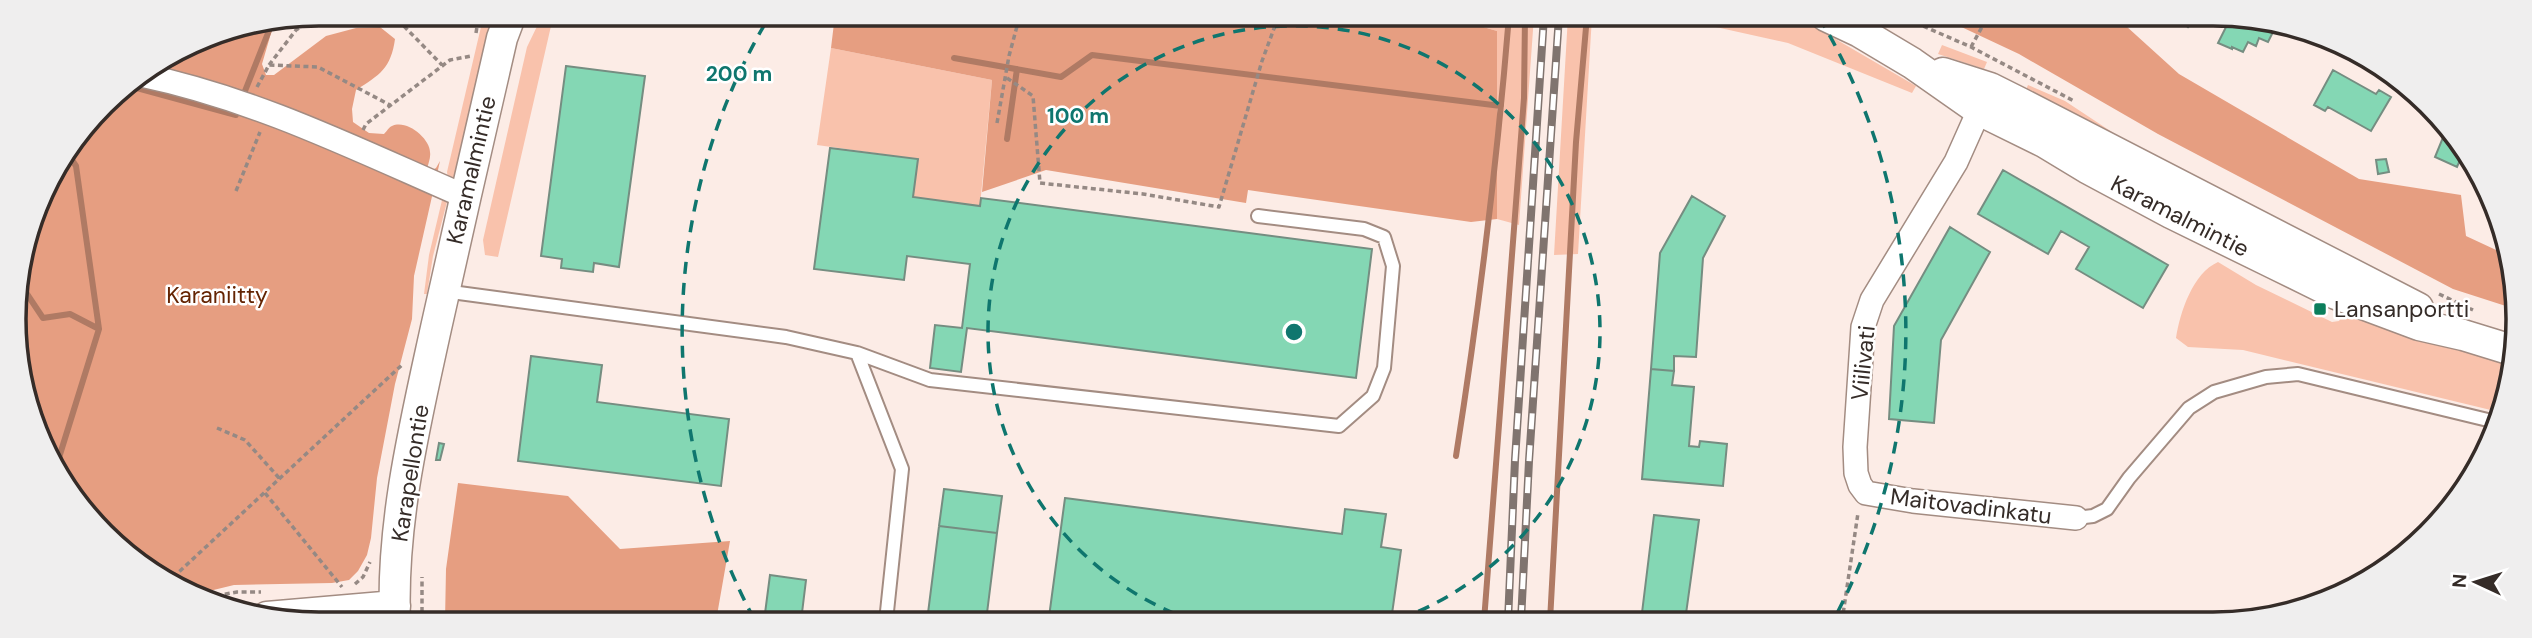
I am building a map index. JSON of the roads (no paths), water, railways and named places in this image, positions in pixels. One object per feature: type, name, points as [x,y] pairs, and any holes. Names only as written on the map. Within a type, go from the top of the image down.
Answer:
[{"type":"street","name":"Karamalmintie","points":[[437,327],[464,196],[506,26]]},
{"type":"street","name":"Karamalmintie","points":[[1847,26],[1984,99],[2355,274],[2463,335],[2504,348]]},
{"type":"street","points":[[154,78],[248,104],[355,147],[464,196]]},
{"type":"street","name":"Viilivati","points":[[1866,493],[1856,473],[1855,447],[1863,327],[1872,300],[1956,162],[1984,99]]},
{"type":"street","name":"Karapellontie","points":[[395,612],[402,502],[437,327]]},
{"type":"street","name":"Maitovadinkatu","points":[[1866,493],[1913,501],[2076,518]]},
{"type":"lane","points":[[444,291],[786,337],[857,353],[930,380],[1339,426],[1373,397],[1384,368],[1393,266],[1384,237],[1364,229],[1258,216]]},
{"type":"lane","points":[[857,353],[902,469],[887,612]]},
{"type":"lane","points":[[2076,518],[2092,516],[2107,509],[2129,478],[2189,408],[2214,392],[2266,377],[2298,374],[2487,420]]},
{"type":"waterway","points":[[1456,456],[1487,236],[1508,26]]},
{"type":"waterway","points":[[1485,612],[1524,98],[1525,26]]},
{"type":"waterway","points":[[1550,612],[1576,142],[1586,26]]},
{"type":"waterway","points":[[243,96],[269,31]]},
{"type":"waterway","points":[[954,58],[1061,77],[1092,55],[1501,106]]},
{"type":"waterway","points":[[1007,139],[1017,69]]},
{"type":"waterway","points":[[139,89],[236,115]]},
{"type":"waterway","points":[[73,161],[76,166],[99,329]]},
{"type":"waterway","points":[[28,295],[43,318],[70,314],[99,329],[60,455]]},
{"type":"railway","points":[[1508,612],[1515,460],[1543,26]]},
{"type":"railway","points":[[1521,612],[1558,26]]},
{"type":"place","name":"Lansanportti","points":[[2320,309]]},
{"type":"park label","name":"Karaniitty","points":[[217,295]]}]
